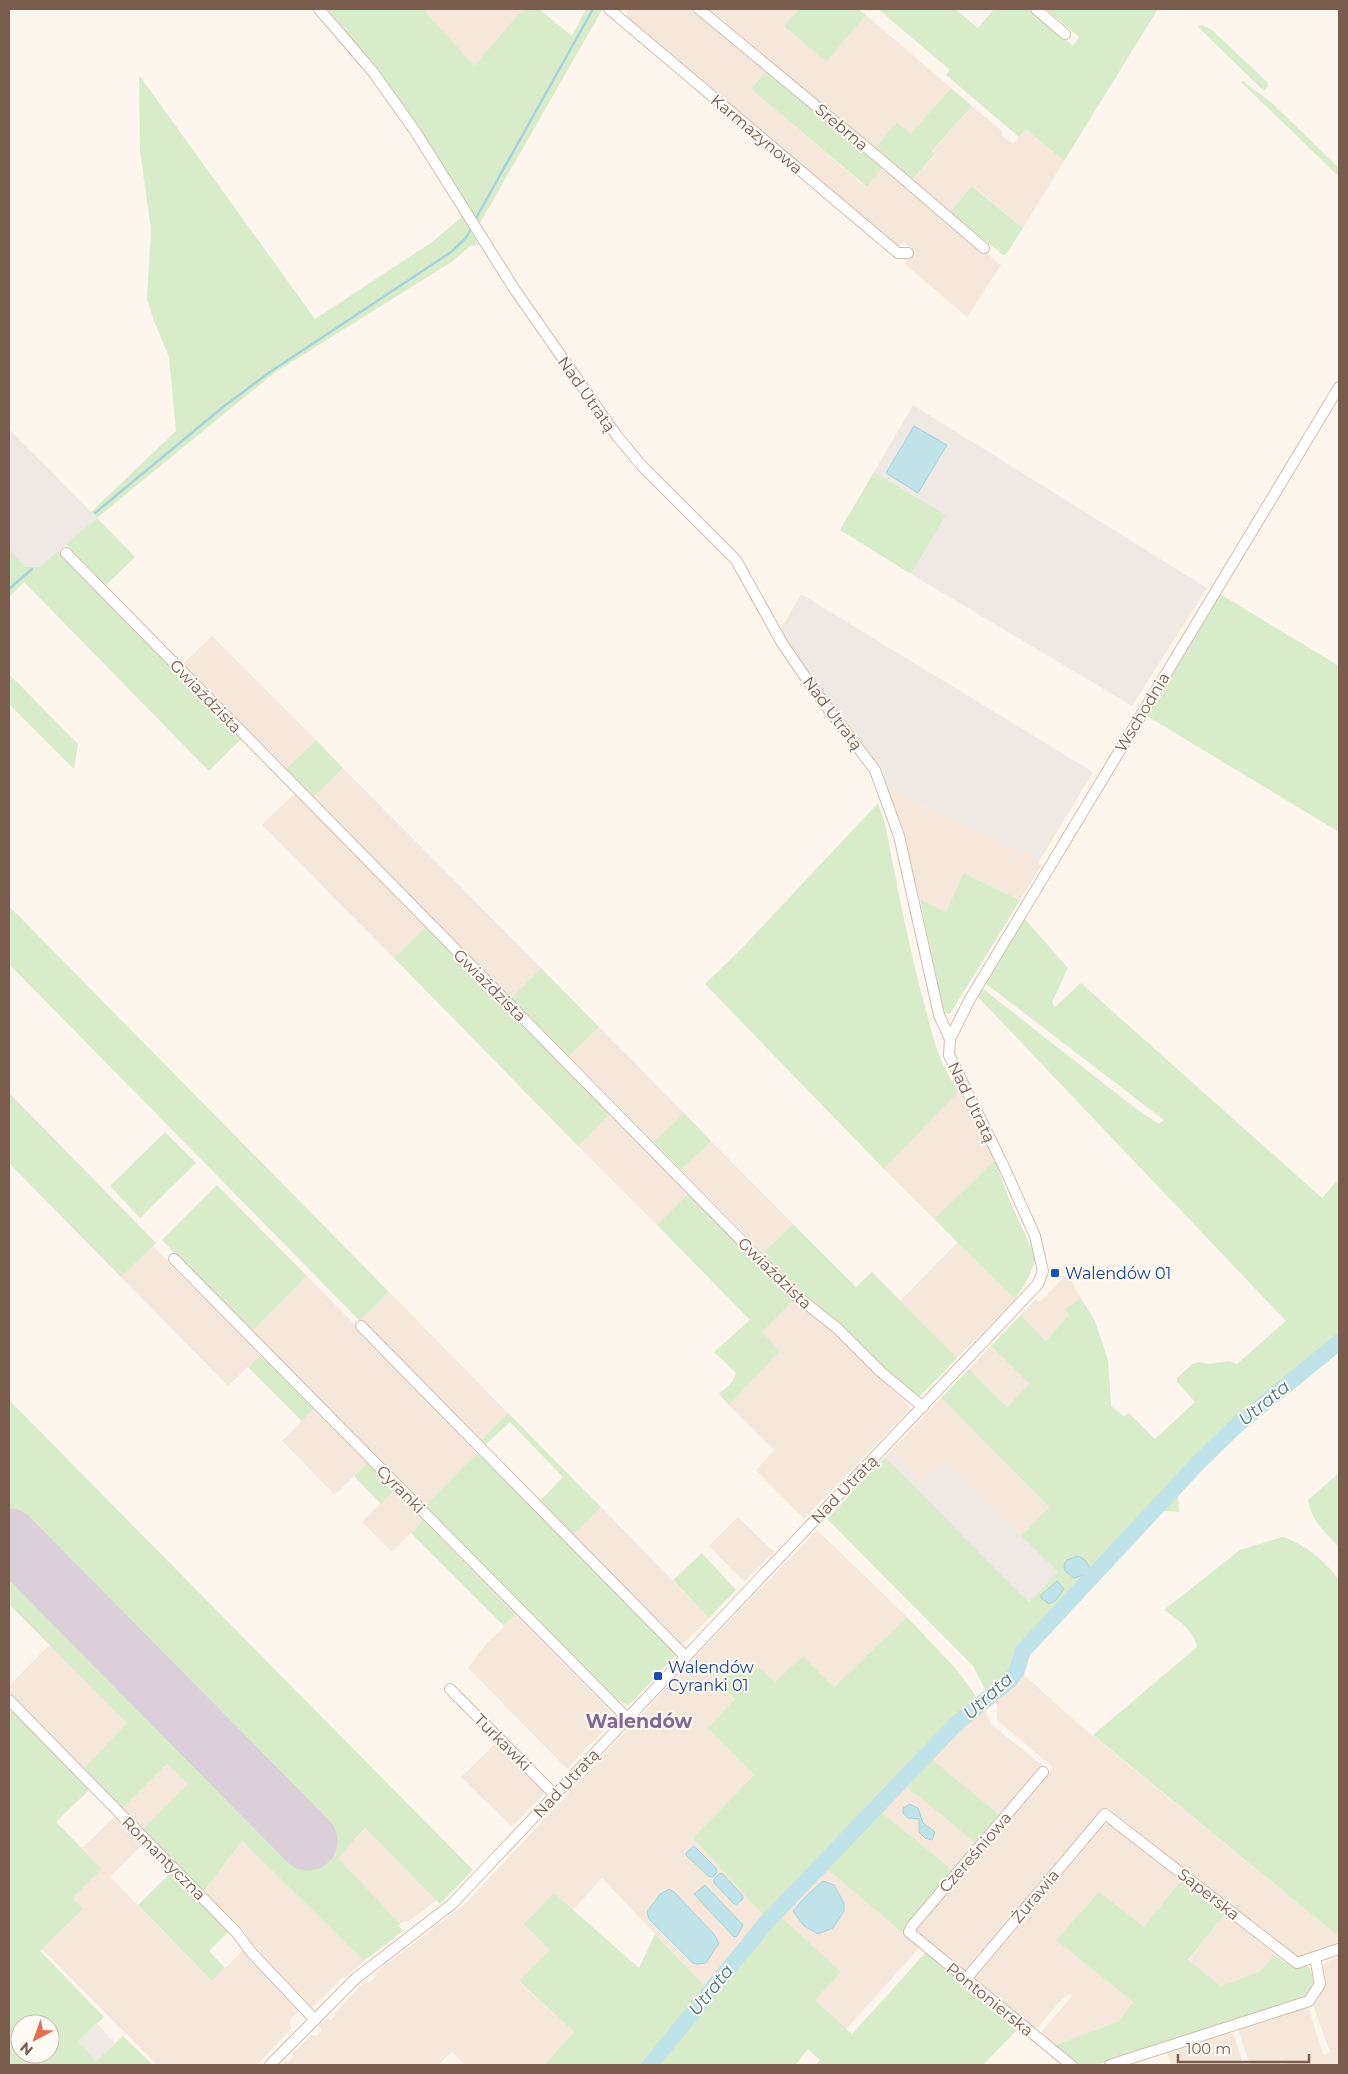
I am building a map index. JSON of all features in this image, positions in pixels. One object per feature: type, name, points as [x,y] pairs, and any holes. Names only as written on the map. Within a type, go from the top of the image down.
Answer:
[{"type":"street","name":"Nad Utratą","points":[[270,2065],[355,1979],[452,1904],[1038,1284],[1043,1271],[1035,1236],[949,1055],[950,1039],[939,1015],[899,836],[875,770],[814,690],[782,643],[736,560],[642,465],[617,436],[515,290],[414,131],[373,72],[319,9]]},
{"type":"street","name":"Karmazynowa","points":[[609,9],[898,253],[908,253]]},
{"type":"street","name":"Srebrna","points":[[700,9],[984,248]]},
{"type":"street","points":[[1036,9],[1065,34]]},
{"type":"street","name":"Wschodnia","points":[[950,1039],[970,999],[1339,387]]},
{"type":"street","name":"Gwiaździsta","points":[[66,553],[794,1294],[837,1328],[881,1372],[923,1407]]},
{"type":"street","name":"Cyranki","points":[[174,1259],[628,1718]]},
{"type":"street","points":[[361,1326],[686,1656]]},
{"type":"street","name":"Turkawki","points":[[450,1689],[555,1795]]},
{"type":"street","name":"Romantyczna","points":[[9,1700],[236,1932],[251,1952],[315,2020]]},
{"type":"street","name":"Czereśniowa","points":[[909,1932],[912,1926],[1043,1772]]},
{"type":"street","name":"Saperska","points":[[1105,1814],[1296,1963],[1316,1957]]},
{"type":"street","name":"Żurawia","points":[[966,1979],[1105,1814]]},
{"type":"street","name":"Pontonierska","points":[[909,1932],[1071,2065]]},
{"type":"street","points":[[1110,2065],[1308,2001],[1320,1984],[1316,1957],[1339,1949]]},
{"type":"shaded area","points":[[423,9],[523,9],[474,67]]},
{"type":"shaded area","points":[[627,9],[696,9],[768,68],[751,89],[866,187],[884,166],[1001,265],[967,317],[905,264],[915,251],[903,242],[898,248],[627,19]]},
{"type":"shaded area","points":[[709,9],[799,9],[784,26],[826,62],[866,15],[951,88],[911,134],[897,122],[875,148]]},
{"type":"shaded area","points":[[972,106],[1002,131],[1003,136],[1013,144],[1026,129],[1064,161],[1023,228],[973,186],[950,212],[912,180],[935,155],[932,152]]},
{"type":"shaded area","points":[[913,405],[1207,588],[1132,706],[911,574],[946,515],[874,472]]},
{"type":"shaded area","points":[[9,429],[97,518],[40,567],[26,567],[9,549]]},
{"type":"shaded area","points":[[801,594],[1093,772],[1040,860],[887,789],[882,768],[834,711],[780,631]]},
{"type":"shaded area","points":[[212,636],[316,740],[286,769],[183,664]]},
{"type":"shaded area","points":[[343,768],[541,968],[511,998],[314,797]]},
{"type":"shaded area","points":[[887,789],[1040,860],[1039,864],[1041,866],[1020,900],[965,873],[946,912],[920,899],[901,824]]},
{"type":"shaded area","points":[[295,793],[426,926],[394,958],[262,825]]},
{"type":"shaded area","points":[[599,1027],[684,1113],[654,1142],[569,1056]]},
{"type":"shaded area","points":[[959,1091],[995,1160],[934,1219],[884,1169]]},
{"type":"shaded area","points":[[611,1113],[689,1193],[657,1225],[578,1146]]},
{"type":"shaded area","points":[[711,1141],[793,1224],[763,1253],[681,1170]]},
{"type":"shaded area","points":[[958,1242],[1015,1299],[957,1358],[900,1301]]},
{"type":"shaded area","points":[[153,1246],[260,1355],[228,1386],[121,1277]]},
{"type":"shaded area","points":[[1067,1274],[1081,1298],[1064,1310],[1069,1315],[1046,1341],[1021,1315],[1036,1299],[1040,1302]]},
{"type":"shaded area","points":[[307,1276],[479,1451],[425,1506],[252,1331]]},
{"type":"shaded area","points":[[389,1292],[508,1413],[480,1441],[360,1321]]},
{"type":"shaded area","points":[[794,1300],[824,1321],[911,1408],[804,1519],[756,1470],[774,1450],[729,1405],[780,1351],[762,1332]]},
{"type":"shaded area","points":[[991,1346],[1029,1384],[1007,1407],[969,1369]]},
{"type":"shaded area","points":[[941,1398],[1049,1507],[1021,1536],[944,1459],[922,1482],[891,1451]]},
{"type":"shaded area","points":[[314,1409],[367,1463],[335,1495],[282,1441]]},
{"type":"shaded area","points":[[891,1451],[922,1482],[944,1459],[1058,1572],[1029,1602],[885,1457]]},
{"type":"shaded area","points":[[394,1490],[423,1520],[392,1552],[362,1522]]},
{"type":"shaded area","points":[[601,1507],[709,1618],[682,1645],[573,1535]]},
{"type":"shaded area","points":[[738,1517],[774,1552],[744,1582],[709,1546]]},
{"type":"shaded area","points":[[817,1530],[907,1617],[834,1687],[775,1682],[748,1676],[720,1683],[735,1699],[708,1728],[754,1775],[693,1838],[766,1917],[704,1985],[602,1878],[573,1910],[554,1893],[550,1950],[519,1982],[574,2032],[544,2065],[465,2065],[452,2052],[438,2065],[282,2065],[293,2057],[292,2054],[312,2035],[317,2036],[322,2030],[319,2026],[327,2018],[331,2020],[335,2013],[363,1983],[369,1983],[376,1976],[374,1974],[466,1903],[695,1657]]},
{"type":"shaded area","points":[[516,1615],[608,1709],[614,1720],[567,1769],[468,1668],[485,1645]]},
{"type":"shaded area","points":[[50,1644],[127,1723],[84,1768],[9,1692],[9,1686]]},
{"type":"shaded area","points":[[1021,1672],[1076,1722],[1339,1937],[1339,1945],[1299,1959],[1107,1807],[968,1970],[963,1972],[914,1931],[1053,1767],[997,1720],[997,1705],[992,1699],[1017,1678]]},
{"type":"shaded area","points":[[983,1705],[991,1724],[1042,1765],[1042,1769],[1002,1817],[929,1759]]},
{"type":"shaded area","points":[[496,1743],[545,1793],[512,1827],[461,1777]]},
{"type":"shaded area","points":[[167,1764],[188,1784],[143,1829],[123,1808]]},
{"type":"shaded area","points":[[905,1784],[978,1845],[955,1872],[880,1811]]},
{"type":"shaded area","points":[[115,1816],[143,1844],[110,1877],[212,1981],[244,1949],[301,2009],[290,2020],[291,2029],[257,2065],[157,2065],[42,1949],[83,1909],[72,1898],[102,1869],[82,1848]]},
{"type":"shaded area","points":[[1108,1823],[1181,1880],[1144,1927],[1057,1940],[1133,2002],[1119,2021],[1055,2045],[1043,2036],[1042,2031],[1072,1996],[1070,1994],[1063,1998],[1038,2027],[1034,2028],[975,1981],[974,1976],[1104,1824]]},
{"type":"shaded area","points":[[366,1828],[437,1900],[408,1922],[405,1921],[400,1924],[337,1858]]},
{"type":"shaded area","points":[[242,1841],[364,1961],[345,1978],[343,1977],[312,2008],[253,1949],[244,1931],[204,1891]]},
{"type":"shaded area","points":[[826,1868],[920,1947],[846,2029],[815,2000],[841,1972],[779,1916]]},
{"type":"shaded area","points":[[1225,1914],[1275,1955],[1258,1972],[1221,1986],[1188,1961]]},
{"type":"shaded area","points":[[1339,1957],[1339,2065],[1286,2065],[1284,2062],[1274,2065],[1250,2065],[1238,2030],[1308,2006],[1322,2051],[1324,2055],[1330,2052],[1313,2005],[1315,1999],[1324,1988],[1325,1977],[1322,1968],[1325,1962]]},
{"type":"shaded area","points":[[97,2024],[115,2043],[96,2061],[78,2041]]},
{"type":"shaded area","points":[[1233,2032],[1243,2065],[1171,2065],[1167,2053],[1171,2048],[1198,2039]]},
{"type":"green space","points":[[328,9],[423,9],[474,66],[523,9],[539,9],[572,36],[586,9],[602,10],[479,225],[431,146],[372,64]]},
{"type":"green space","points":[[799,9],[858,9],[866,15],[826,62],[784,26]]},
{"type":"green space","points":[[878,9],[955,9],[978,28],[994,9],[1029,9],[1073,46],[1079,37],[1046,9],[1158,9],[1064,161],[1026,129],[1019,137],[946,75],[950,70]]},
{"type":"green space","points":[[1201,25],[1211,29],[1267,82],[1268,86],[1264,91],[1198,27]]},
{"type":"green space","points":[[768,68],[884,166],[867,187],[751,89]]},
{"type":"green space","points":[[139,75],[315,319],[432,242],[462,217],[479,245],[470,246],[453,261],[274,373],[97,518],[91,512],[176,431],[169,357],[147,299],[151,230],[140,150]]},
{"type":"green space","points":[[1243,81],[1272,103],[1339,168],[1339,177],[1241,82]]},
{"type":"green space","points":[[951,88],[972,106],[932,151],[935,154],[912,180],[875,148],[897,122],[911,134]]},
{"type":"green space","points":[[972,186],[1023,228],[1006,254],[1003,255],[950,212]]},
{"type":"green space","points":[[874,472],[946,515],[911,574],[840,530]]},
{"type":"green space","points":[[97,518],[135,557],[106,585],[66,544]]},
{"type":"green space","points":[[9,549],[26,567],[40,567],[58,551],[241,739],[209,771],[24,582],[9,597]]},
{"type":"green space","points":[[1220,594],[1339,666],[1339,832],[1147,716]]},
{"type":"green space","points":[[9,674],[78,744],[74,769],[9,704]]},
{"type":"green space","points":[[316,740],[343,768],[314,797],[286,769]]},
{"type":"green space","points":[[878,803],[885,824],[918,981],[930,1026],[941,1061],[959,1091],[884,1169],[705,984],[742,948]]},
{"type":"green space","points":[[964,873],[1020,900],[950,1014],[944,1013],[920,899],[946,912]]},
{"type":"green space","points":[[9,906],[389,1292],[360,1321],[9,964]]},
{"type":"green space","points":[[1024,918],[1068,968],[1052,1002],[1055,1007],[1081,983],[1322,1198],[1336,1182],[1339,1185],[1339,1347],[1239,1430],[1189,1481],[1178,1497],[1179,1512],[1163,1511],[1032,1648],[1017,1678],[983,1705],[930,1758],[1002,1817],[978,1845],[905,1785],[880,1811],[955,1872],[903,1933],[826,1868],[780,1916],[841,1972],[815,2000],[852,2034],[926,1952],[1019,2028],[983,2065],[816,2065],[820,2060],[808,2049],[795,2065],[544,2065],[574,2032],[519,1981],[550,1950],[524,1924],[554,1893],[639,1968],[655,1934],[704,1985],[766,1918],[693,1838],[754,1775],[708,1728],[735,1699],[719,1683],[737,1666],[748,1676],[759,1667],[775,1682],[803,1656],[834,1687],[907,1617],[957,1670],[978,1699],[987,1693],[973,1666],[827,1519],[885,1457],[1029,1602],[1058,1572],[1021,1536],[1049,1507],[941,1398],[969,1369],[1007,1407],[1029,1384],[991,1346],[1021,1315],[1046,1341],[1069,1315],[1064,1310],[1081,1298],[1095,1321],[1108,1360],[1111,1406],[1124,1416],[1129,1413],[1155,1439],[1195,1402],[1177,1382],[1177,1378],[1192,1364],[1229,1361],[1237,1364],[1286,1321],[977,996],[982,988],[1135,1108],[1159,1124],[1164,1120],[985,983]]},
{"type":"green space","points":[[426,926],[611,1113],[578,1146],[394,958]]},
{"type":"green space","points":[[541,968],[599,1027],[569,1056],[511,998]]},
{"type":"green space","points":[[9,1093],[156,1243],[121,1277],[9,1163]]},
{"type":"green space","points":[[684,1113],[711,1141],[681,1170],[654,1142]]},
{"type":"green space","points":[[165,1132],[196,1163],[140,1218],[110,1186]]},
{"type":"green space","points":[[995,1160],[1009,1199],[1036,1258],[1029,1277],[1015,1299],[934,1219]]},
{"type":"green space","points":[[217,1185],[307,1276],[252,1331],[162,1240]]},
{"type":"green space","points":[[689,1193],[794,1300],[762,1332],[780,1351],[729,1405],[719,1394],[732,1382],[736,1373],[714,1352],[750,1320],[657,1225]]},
{"type":"green space","points":[[793,1224],[856,1287],[872,1272],[957,1358],[919,1397],[901,1386],[791,1283],[763,1253]]},
{"type":"green space","points":[[260,1355],[314,1409],[302,1421],[248,1367]]},
{"type":"green space","points":[[9,1400],[473,1870],[440,1904],[365,1828],[338,1858],[400,1924],[399,1926],[403,1931],[364,1961],[242,1841],[204,1891],[143,1829],[188,1784],[167,1764],[123,1808],[84,1768],[127,1723],[9,1604]]},
{"type":"green space","points":[[508,1413],[601,1507],[573,1535],[539,1502],[563,1477],[510,1422],[484,1446],[480,1441]]},
{"type":"green space","points":[[479,1451],[675,1650],[676,1655],[629,1705],[621,1702],[609,1693],[425,1506]]},
{"type":"green space","points":[[367,1463],[394,1490],[381,1504],[354,1476]]},
{"type":"green space","points":[[1339,1473],[1339,1547],[1312,1514],[1308,1500]]},
{"type":"green space","points":[[423,1520],[516,1615],[504,1626],[411,1533]]},
{"type":"green space","points":[[1282,1537],[1306,1548],[1314,1554],[1339,1580],[1339,1937],[1093,1735],[1197,1647],[1189,1630],[1164,1610],[1240,1550]]},
{"type":"green space","points":[[702,1553],[736,1590],[709,1618],[673,1580]]},
{"type":"green space","points":[[12,1711],[89,1790],[56,1822],[102,1869],[73,1898],[83,1909],[40,1951],[104,2017],[78,2041],[96,2061],[123,2036],[153,2065],[9,2065],[9,1715]]},
{"type":"green space","points":[[171,1872],[229,1931],[209,1951],[225,1968],[212,1981],[138,1905]]},
{"type":"green space","points":[[1181,1880],[1225,1914],[1188,1960],[1221,1986],[1258,1972],[1275,1955],[1286,1963],[1309,1967],[1315,1988],[1305,1997],[1096,2065],[1078,2065],[1055,2045],[1119,2021],[1133,2002],[1056,1940],[1099,1892],[1144,1927]]},
{"type":"water","points":[[914,426],[947,445],[918,493],[886,473]]},
{"type":"water","points":[[1078,1556],[1085,1560],[1090,1568],[1084,1575],[1074,1578],[1065,1571],[1064,1565],[1067,1560]]},
{"type":"water","points":[[1057,1581],[1064,1589],[1055,1601],[1049,1604],[1041,1598],[1041,1595]]},
{"type":"water","points":[[910,1804],[918,1808],[923,1823],[935,1832],[932,1840],[925,1838],[919,1832],[919,1819],[908,1818],[903,1813],[903,1808]]},
{"type":"water","points":[[694,1846],[716,1868],[717,1872],[713,1877],[708,1876],[686,1855]]},
{"type":"water","points":[[720,1873],[743,1896],[743,1899],[737,1904],[734,1904],[714,1883],[714,1879]]},
{"type":"water","points":[[823,1881],[834,1885],[844,1903],[844,1911],[833,1928],[818,1934],[804,1926],[793,1911]]},
{"type":"water","points":[[705,1885],[743,1925],[737,1936],[734,1937],[694,1894]]},
{"type":"water","points":[[669,1889],[714,1934],[719,1943],[706,1963],[693,1963],[649,1919],[647,1912],[660,1894]]},
{"type":"waterway","points":[[475,220],[593,9]]},
{"type":"waterway","points":[[95,513],[223,407],[270,372],[451,252],[465,239],[471,229]]},
{"type":"waterway","points":[[9,589],[32,569]]},
{"type":"waterway","name":"Utrata","points":[[650,2065],[765,1924],[956,1724],[1010,1680],[1017,1670],[1023,1651],[1198,1463],[1235,1427],[1339,1342]]},
{"type":"runway","points":[[9,1538],[308,1841]]},
{"type":"place","name":"Walendów 01","points":[[1055,1273]]},
{"type":"place","name":"Walendów Cyranki 01","points":[[658,1676]]},
{"type":"district","name":"Walendów","points":[[639,1721]]}]
